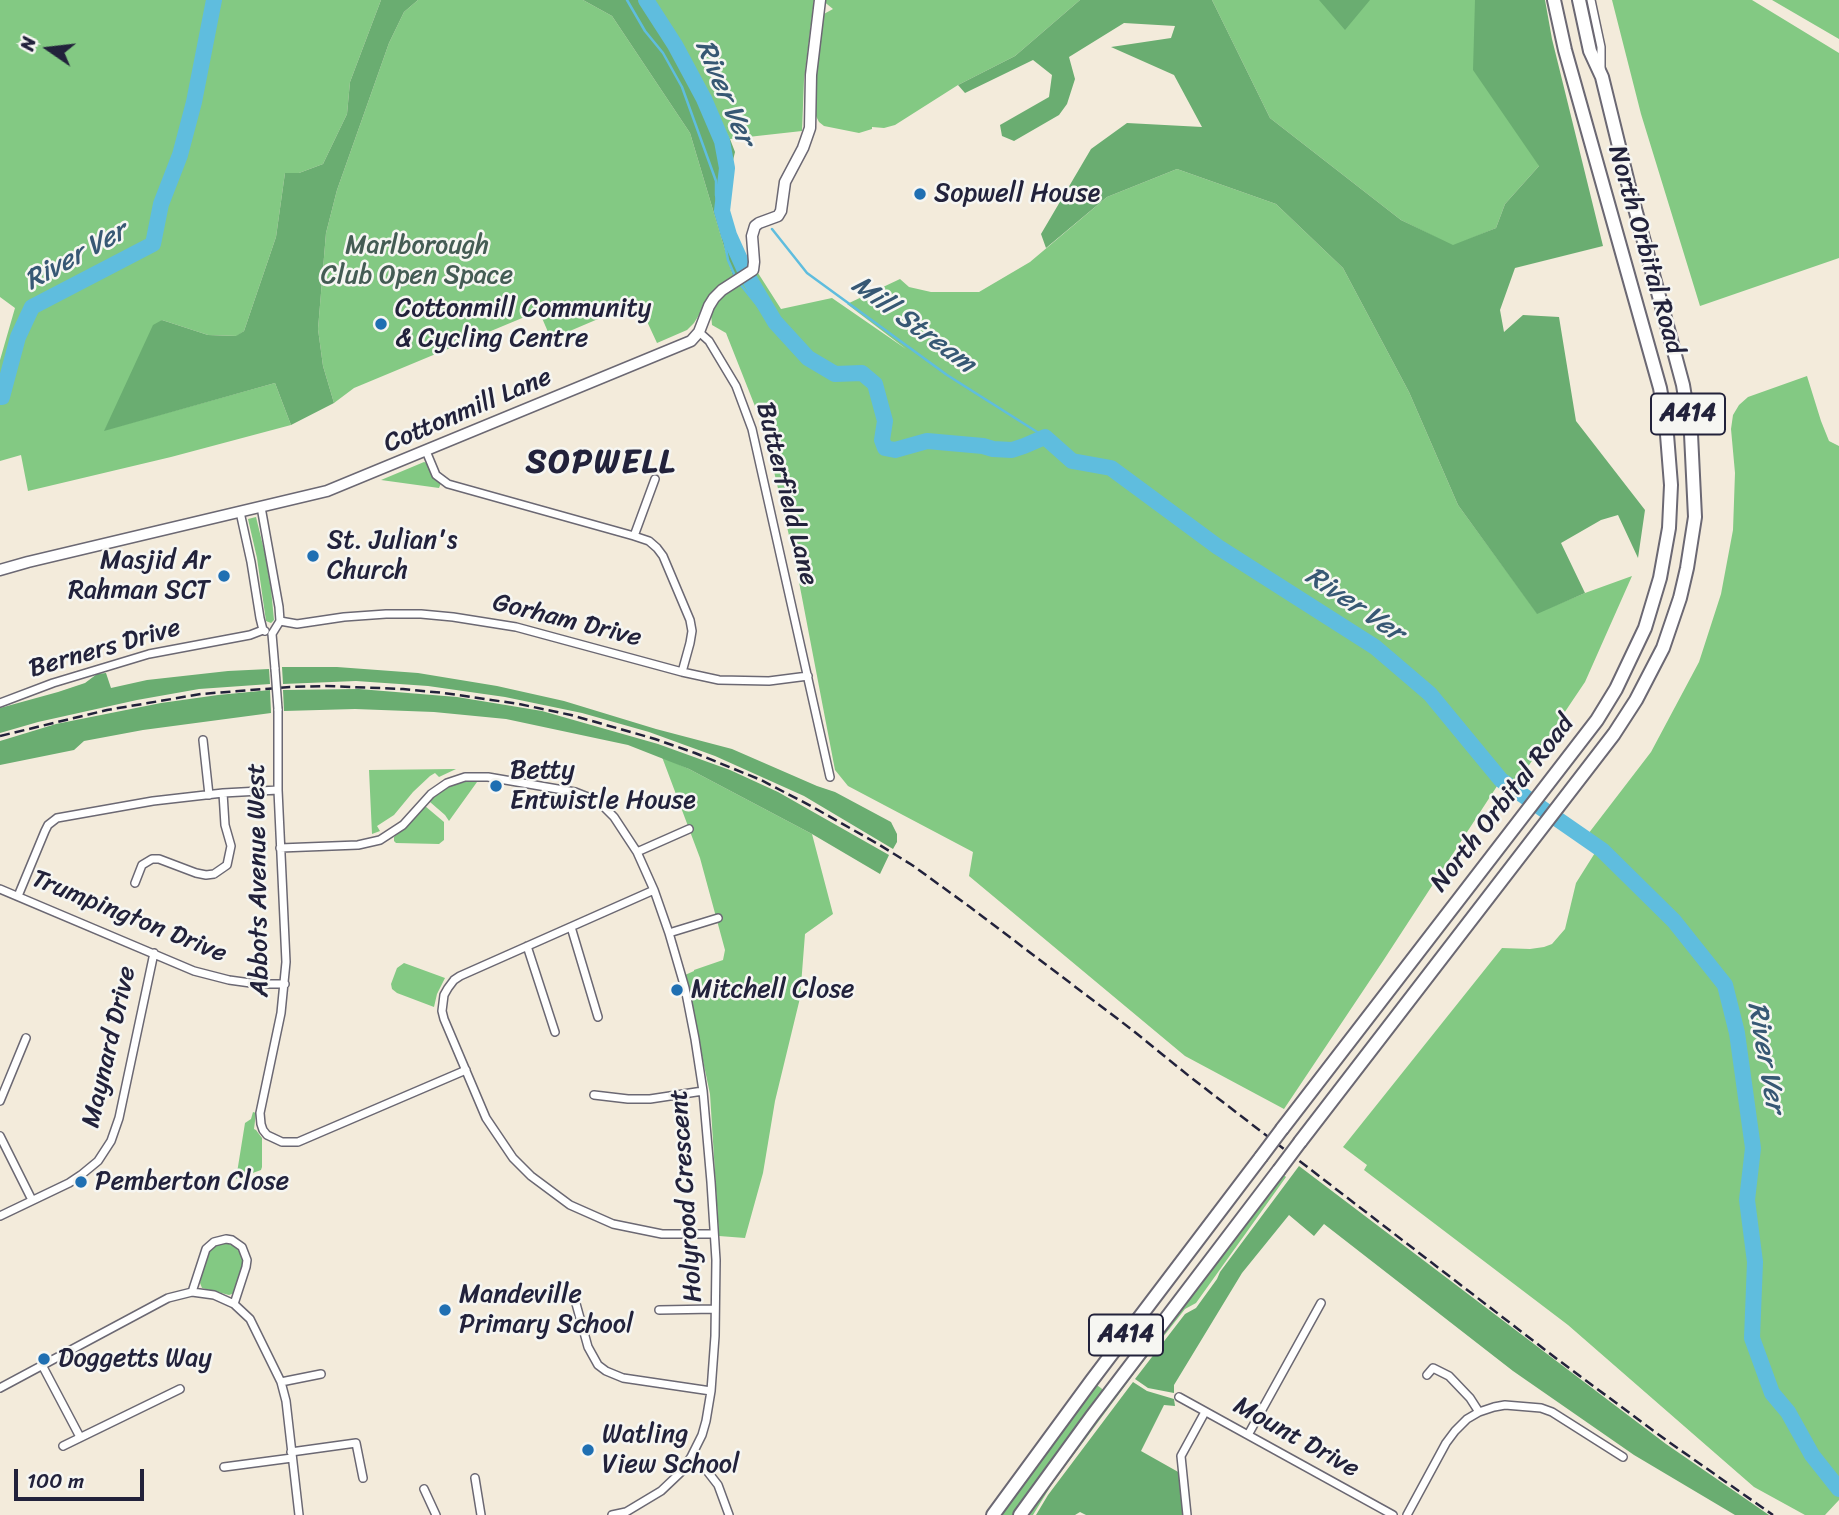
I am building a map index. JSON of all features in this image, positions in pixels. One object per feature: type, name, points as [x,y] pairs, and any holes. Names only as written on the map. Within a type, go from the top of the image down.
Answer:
[{"type":"highway","name":"North Orbital Road","points":[[993,1515],[1282,1129],[1597,720],[1616,689],[1645,628],[1665,556],[1671,493],[1666,422],[1660,388],[1565,50],[1554,0]]},
{"type":"highway","name":"North Orbital Road","points":[[1020,1515],[1300,1142],[1615,734],[1663,648],[1680,598],[1695,517],[1691,434],[1683,385],[1602,77],[1590,51],[1579,0]]},
{"type":"street","points":[[699,332],[714,298],[751,272],[754,267],[752,236],[755,226],[780,214],[785,182],[807,138],[811,115],[810,75],[820,0]]},
{"type":"street","points":[[1591,0],[1601,47],[1602,77]]},
{"type":"street","name":"Cottonmill Lane","points":[[0,570],[327,491],[691,341],[699,332]]},
{"type":"street","name":"Butterfield Lane","points":[[699,332],[709,341],[736,386],[752,429],[830,777]]},
{"type":"street","points":[[426,451],[436,475],[448,484],[649,541],[663,556],[690,620],[692,631],[682,671]]},
{"type":"street","points":[[634,536],[655,479]]},
{"type":"street","points":[[240,512],[263,630],[272,634],[280,621],[279,607],[261,507]]},
{"type":"street","name":"Gorham Drive","points":[[280,621],[293,624],[386,614],[453,617],[516,627],[719,680],[769,681],[808,676]]},
{"type":"street","name":"Berners Drive","points":[[0,703],[52,683],[149,654],[250,635],[263,630]]},
{"type":"street","name":"Abbots Avenue West","points":[[272,634],[278,709],[278,790],[286,962],[281,1013],[260,1113],[261,1124],[267,1135],[273,1139],[298,1142],[466,1070]]},
{"type":"street","points":[[203,740],[209,795]]},
{"type":"street","name":"Holyrood Crescent","points":[[280,848],[372,843],[403,825],[431,794],[447,783],[466,777],[488,777],[575,792],[598,801],[614,817],[637,852],[654,890],[685,988],[703,1091],[716,1260],[715,1309],[711,1391],[702,1435],[681,1472],[661,1492],[627,1513],[612,1515]]},
{"type":"street","points":[[18,896],[44,831],[57,818],[223,793],[278,790]]},
{"type":"street","points":[[135,883],[142,865],[152,859],[206,874],[214,874],[227,865],[231,846],[225,825],[223,793]]},
{"type":"street","points":[[637,852],[689,830]]},
{"type":"street","name":"Trumpington Drive","points":[[0,889],[194,971],[229,980],[285,984]]},
{"type":"street","points":[[654,890],[460,976],[453,980],[444,995],[442,1011],[486,1118],[513,1158],[531,1176],[569,1205],[613,1224],[662,1234],[714,1234]]},
{"type":"street","points":[[669,933],[718,918]]},
{"type":"street","points":[[571,927],[598,1017]]},
{"type":"street","points":[[527,946],[555,1032]]},
{"type":"street","name":"Maynard Drive","points":[[0,1216],[81,1175],[98,1161],[111,1141],[119,1118],[154,953]]},
{"type":"street","points":[[0,1101],[26,1038]]},
{"type":"street","points":[[594,1095],[650,1099],[703,1091]]},
{"type":"street","points":[[0,1136],[32,1200]]},
{"type":"street","points":[[192,1292],[205,1249],[214,1242],[226,1239],[242,1247],[247,1259],[234,1304]]},
{"type":"street","points":[[0,1388],[168,1298],[192,1292],[214,1295],[234,1304],[250,1319],[281,1382],[286,1401],[299,1515]]},
{"type":"street","points":[[575,1300],[588,1347],[598,1365],[606,1371],[623,1378],[711,1391]]},
{"type":"street","points":[[1248,1435],[1321,1303]]},
{"type":"street","points":[[659,1310],[715,1309]]},
{"type":"street","points":[[1427,1375],[1433,1368],[1432,1358]]},
{"type":"street","points":[[42,1365],[80,1437]]},
{"type":"street","points":[[1433,1368],[1449,1376],[1479,1412]]},
{"type":"street","points":[[281,1382],[321,1374]]},
{"type":"street","points":[[63,1446],[180,1389]]},
{"type":"street","name":"Mount Drive","points":[[1179,1397],[1393,1515]]},
{"type":"street","points":[[1407,1515],[1446,1443],[1461,1425],[1479,1412],[1506,1405],[1541,1408],[1552,1412],[1623,1457]]},
{"type":"street","points":[[1187,1515],[1181,1456],[1205,1412]]},
{"type":"street","points":[[224,1467],[356,1443],[363,1478]]},
{"type":"street","points":[[691,1457],[704,1467],[718,1485],[729,1515]]},
{"type":"street","points":[[475,1478],[481,1515]]},
{"type":"street","points":[[424,1489],[436,1515]]},
{"type":"green space","points":[[0,0],[381,0],[350,82],[347,114],[323,164],[299,173],[285,173],[276,237],[244,331],[237,336],[208,335],[162,320],[105,430],[275,383],[291,425],[28,491],[21,455],[0,461],[0,360],[15,308],[0,297]]},
{"type":"green space","points":[[381,0],[418,0],[404,12],[389,43],[337,190],[326,233],[318,329],[323,366],[334,403],[291,425],[275,383],[104,431],[153,325],[162,320],[208,335],[236,336],[244,331],[276,237],[285,173],[299,173],[323,164],[347,114],[350,82]]},
{"type":"green space","name":"Marlborough Club Open Space","points":[[418,0],[583,0],[612,16],[690,133],[733,277],[707,302],[687,330],[657,343],[638,302],[551,339],[539,311],[354,388],[334,403],[323,366],[318,329],[326,233],[337,190],[389,43],[404,12]]},
{"type":"green space","points":[[583,0],[650,0],[690,65],[735,152],[727,185],[725,210],[732,236],[745,264],[744,270],[733,277],[690,133],[612,16]]},
{"type":"green space","points":[[650,0],[814,0],[804,80],[802,131],[730,139],[690,65]]},
{"type":"green space","points":[[822,0],[1080,0],[1015,56],[958,85],[895,125],[872,127],[859,133],[824,126],[816,116],[816,60],[822,15],[833,9]]},
{"type":"green space","points":[[1080,0],[1212,0],[1270,118],[1401,220],[1453,245],[1496,228],[1505,204],[1539,166],[1473,70],[1475,0],[1545,0],[1552,39],[1603,246],[1515,268],[1500,310],[1504,332],[1523,315],[1559,317],[1576,421],[1645,510],[1638,558],[1618,515],[1601,520],[1561,543],[1585,593],[1537,614],[1458,505],[1409,392],[1343,268],[1276,204],[1177,169],[1107,197],[1046,248],[1041,234],[1091,149],[1127,123],[1202,127],[1174,75],[1111,47],[1171,38],[1175,26],[1124,23],[1069,57],[1075,79],[1067,104],[1059,115],[1014,141],[1002,136],[1000,125],[1049,97],[1052,75],[1033,60],[965,93],[958,85],[1015,56]]},
{"type":"green space","points":[[1212,0],[1523,0],[1539,166],[1505,204],[1496,228],[1453,246],[1401,220],[1270,118]]},
{"type":"green space","points":[[1319,0],[1370,0],[1345,30]]},
{"type":"green space","points":[[1612,0],[1752,0],[1839,53],[1839,258],[1700,306],[1641,114]]},
{"type":"green space","points":[[1772,0],[1839,0],[1839,39]]},
{"type":"green space","points":[[1177,169],[1276,204],[1343,268],[1409,392],[1458,505],[1537,613],[1632,576],[1585,682],[1515,786],[1501,780],[1284,1109],[1185,1056],[969,876],[973,852],[848,786],[835,770],[795,561],[764,429],[726,333],[712,325],[711,314],[721,298],[758,273],[781,309],[832,298],[906,349],[847,304],[900,279],[909,287],[931,292],[979,292],[1030,262],[1107,197]]},
{"type":"green space","points":[[1807,376],[1829,441],[1839,446],[1839,1483],[1832,1480],[1839,1489],[1839,1500],[1825,1515],[1805,1515],[1754,1487],[1568,1325],[1364,1170],[1367,1165],[1343,1147],[1502,948],[1544,947],[1552,944],[1565,929],[1576,883],[1598,848],[1585,838],[1651,752],[1699,662],[1721,594],[1733,530],[1733,415],[1748,397]]},
{"type":"green space","points":[[424,462],[441,483],[439,488],[381,480]]},
{"type":"green space","points":[[256,517],[271,589],[274,620],[271,623],[266,621],[248,519]]},
{"type":"green space","points":[[282,667],[337,667],[418,673],[497,686],[564,701],[732,749],[835,792],[891,822],[897,834],[897,842],[893,849],[804,796],[715,756],[649,732],[582,713],[505,697],[428,686],[356,681],[283,684]]},
{"type":"green space","points":[[269,669],[270,684],[199,689],[137,700],[0,733],[0,708],[85,683],[97,674],[106,673],[111,688],[147,680]]},
{"type":"green space","points":[[359,689],[457,697],[542,711],[658,744],[730,770],[778,792],[889,855],[880,874],[812,834],[689,769],[628,745],[506,719],[434,712],[355,709],[284,711],[283,690]]},
{"type":"green space","points":[[270,690],[271,713],[143,730],[84,741],[74,750],[0,765],[0,741],[56,724],[161,703]]},
{"type":"green space","points":[[662,757],[812,834],[833,914],[805,934],[800,998],[775,1101],[763,1173],[745,1238],[719,1236],[710,1094],[685,975],[723,960],[725,950],[700,858]]},
{"type":"green space","points":[[456,769],[439,777],[435,773],[430,776],[394,815],[377,826],[380,831],[372,834],[369,770]]},
{"type":"green space","points":[[477,782],[449,821],[430,802],[451,785]]},
{"type":"green space","points":[[425,806],[444,822],[444,840],[439,844],[396,843],[394,837]]},
{"type":"green space","points":[[404,963],[445,978],[434,1007],[392,989],[391,984],[397,968]]},
{"type":"green space","points":[[253,1112],[256,1113],[254,1129],[262,1138],[262,1167],[261,1170],[236,1179],[245,1123],[251,1119]]},
{"type":"green space","points":[[1299,1166],[1666,1444],[1769,1515],[1735,1515],[1634,1455],[1513,1371],[1324,1224],[1314,1236],[1289,1215],[1242,1273],[1174,1385],[1174,1393],[1148,1388],[1135,1379],[1185,1314],[1196,1308]]},
{"type":"green space","points":[[1283,1174],[1286,1177],[1196,1303],[1185,1309],[1136,1371],[1052,1484],[1033,1515],[1026,1515],[1099,1414]]},
{"type":"green space","points":[[226,1243],[240,1251],[244,1263],[235,1293],[229,1295],[202,1288],[200,1283],[208,1253],[215,1246]]},
{"type":"green space","points":[[1133,1382],[1147,1391],[1174,1399],[1175,1406],[1164,1405],[1141,1451],[1180,1473],[1184,1515],[1086,1515],[1080,1512],[1075,1515],[1036,1515],[1048,1495]]},
{"type":"green space","points":[[1094,1383],[1105,1391],[1014,1515],[999,1515]]},
{"type":"waterway","name":"River Ver","points":[[0,397],[18,337],[32,307],[153,244],[161,204],[180,155],[194,102],[214,0]]},
{"type":"waterway","points":[[627,0],[645,31],[663,53],[682,87],[716,181],[716,195],[728,260],[735,276]]},
{"type":"waterway","name":"River Ver","points":[[646,0],[675,45],[704,99],[722,141],[727,168],[722,211],[729,235],[747,275],[775,322],[808,358],[835,374],[862,373],[875,384],[885,421],[882,440],[885,448],[895,450],[927,441],[1012,450],[1045,437],[1072,461],[1111,468],[1218,547],[1375,647],[1430,694],[1501,780],[1602,850],[1674,921],[1725,985],[1737,1033],[1753,1148],[1747,1200],[1755,1262],[1752,1338],[1772,1393],[1788,1412],[1812,1455],[1839,1489]]},
{"type":"waterway","name":"Mill Stream","points":[[772,229],[807,273],[947,375],[1045,437]]},
{"type":"waterway","points":[[740,284],[761,310],[775,322]]},
{"type":"railway","points":[[0,736],[107,710],[201,694],[326,686],[403,689],[519,704],[571,715],[655,739],[761,780],[878,844],[970,907],[1557,1359],[1773,1515]]},
{"type":"place","name":"Sopwell House","points":[[920,194]]},
{"type":"place","name":"Cottonmill Community & Cycling Centre","points":[[381,324]]},
{"type":"place","name":"St. Julian's Church","points":[[313,556]]},
{"type":"place","name":"Masjid Ar Rahman SCT","points":[[224,576]]},
{"type":"place","name":"Betty Entwistle House","points":[[496,786]]},
{"type":"place","name":"Mitchell Close","points":[[677,990]]},
{"type":"place","name":"Pemberton Close","points":[[81,1182]]},
{"type":"place","name":"Mandeville Primary School","points":[[445,1310]]},
{"type":"place","name":"Doggetts Way","points":[[44,1359]]},
{"type":"place","name":"Watling View School","points":[[588,1450]]},
{"type":"district","name":"SOPWELL","points":[[601,464]]}]
